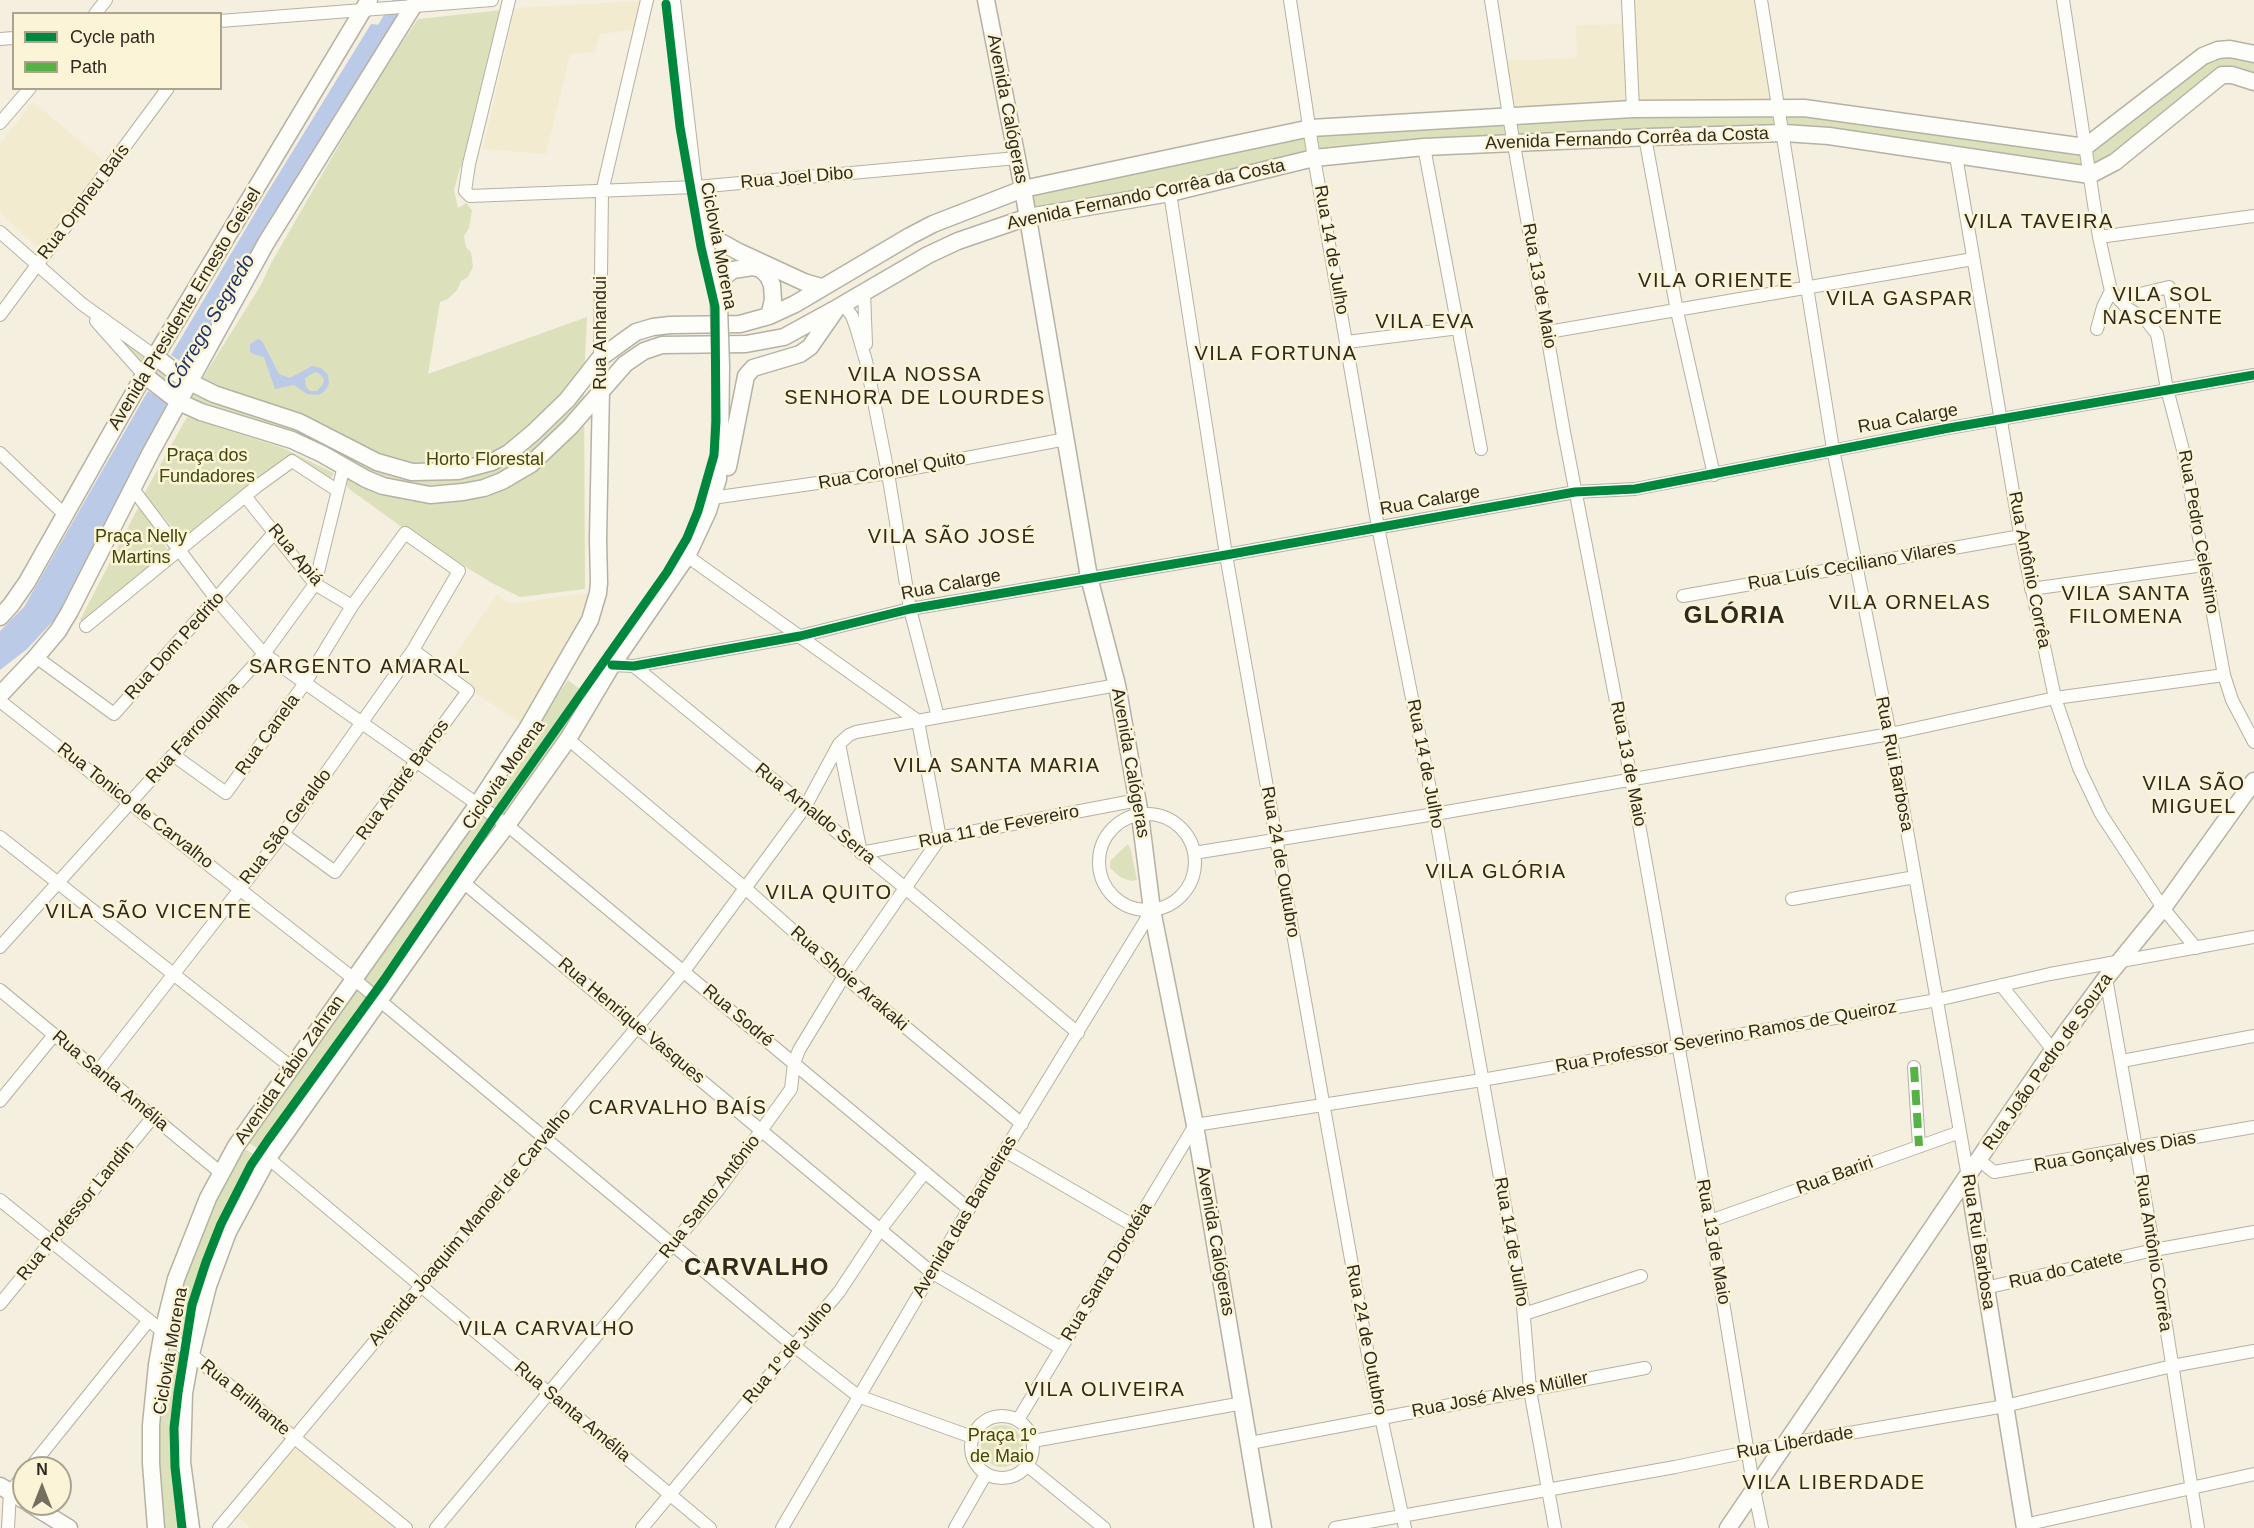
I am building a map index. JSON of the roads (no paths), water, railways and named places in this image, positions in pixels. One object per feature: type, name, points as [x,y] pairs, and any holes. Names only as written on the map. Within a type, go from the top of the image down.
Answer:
[{"type":"main road","name":"Avenida Calógeras","points":[[986,0],[1028,217],[1089,577],[1117,685],[1139,808],[1152,910],[1195,1125],[1263,1528]]},
{"type":"main road","name":"Avenida Presidente Ernesto Geisel","points":[[0,695],[58,631],[70,611],[133,489],[175,400],[266,243],[412,5]]},
{"type":"main road","name":"Avenida Presidente Ernesto Geisel","points":[[0,617],[27,582],[370,6]]},
{"type":"main road","points":[[2085,147],[2203,56],[2218,50],[2230,49],[2254,54]]},
{"type":"main road","points":[[2091,175],[2115,162],[2223,75],[2232,75],[2254,82]]},
{"type":"main road","name":"Avenida Fernando Corrêa da Costa","points":[[160,361],[187,381],[214,394],[299,422],[377,462],[412,472],[458,471],[473,469],[509,453],[567,400],[600,358],[636,332],[653,327],[740,324],[769,316],[795,304],[933,224],[1023,189],[1311,128],[1633,109],[1779,107],[1829,111],[2085,147]]},
{"type":"main road","name":"Avenida Fernando Corrêa da Costa","points":[[148,379],[175,400],[201,412],[292,440],[383,486],[430,495],[484,488],[502,481],[531,464],[570,427],[625,364],[644,351],[662,345],[746,344],[784,337],[928,255],[958,241],[1028,217],[1170,193],[1314,158],[1424,147],[1784,133],[1829,136],[2091,175]]},
{"type":"main road","points":[[703,228],[718,241],[738,252],[804,282],[821,287]]},
{"type":"main road","name":"Avenida Fábio Zahran","points":[[191,1528],[182,1462],[184,1393],[208,1286],[228,1232],[268,1158],[463,882],[568,739],[612,665],[687,556],[713,503],[718,479],[721,366],[719,307],[720,285],[725,276],[733,270],[752,267],[761,269],[768,276],[772,285],[773,300],[769,316]]},
{"type":"main road","points":[[713,503],[726,475],[746,376],[753,368],[800,354],[810,347],[840,306]]},
{"type":"main road","name":"Rua Anhandui","points":[[566,663],[590,620],[598,593],[600,358]]},
{"type":"main road","name":"Avenida Fábio Zahran","points":[[156,1528],[151,1463],[153,1394],[163,1331],[180,1270],[197,1223],[236,1146],[478,804],[566,663]]},
{"type":"main road","name":"Rua João Pedro de Souza","points":[[1728,1528],[2053,1050],[2106,978],[2163,908],[2254,781]]},
{"type":"main road","name":"Rua Rui Barbosa","points":[[1968,1177],[2024,1527]]},
{"type":"main road","points":[[50,1516],[69,1528]]},
{"type":"street","points":[[96,12],[106,0]]},
{"type":"street","points":[[222,21],[370,6],[492,0]]},
{"type":"street","name":"Rua Joel Dibo","points":[[509,0],[469,164],[465,191],[470,196],[696,187],[1017,158]]},
{"type":"street","name":"Rua Anhandui","points":[[600,358],[602,192],[647,0]]},
{"type":"street","points":[[674,0],[696,187],[719,307]]},
{"type":"street","name":"Rua 14 de Julho","points":[[1290,0],[1314,158],[1378,527],[1435,814],[1524,1314],[1530,1390],[1555,1528]]},
{"type":"street","name":"Rua 13 de Maio","points":[[1491,0],[1575,492],[1631,779],[1762,1528]]},
{"type":"street","points":[[1628,0],[1633,109]]},
{"type":"street","name":"Rua Rui Barbosa","points":[[1761,0],[1833,449],[1890,734],[1968,1177]]},
{"type":"street","points":[[2063,0],[2099,237],[2115,295]]},
{"type":"street","points":[[0,123],[28,90]]},
{"type":"street","name":"Rua Orpheu Baís","points":[[0,315],[167,90]]},
{"type":"street","points":[[1645,137],[1677,311],[1714,475]]},
{"type":"street","points":[[1424,147],[1481,449]]},
{"type":"street","name":"Rua Antônio Corrêa","points":[[1956,156],[2020,536],[2055,698],[2079,768],[2101,814],[2163,908],[2196,948]]},
{"type":"street","name":"Rua 24 de Outubro","points":[[1170,193],[1226,555],[1381,1418],[1403,1522]]},
{"type":"street","points":[[2099,237],[2254,216]]},
{"type":"street","points":[[0,232],[82,304],[160,361]]},
{"type":"street","points":[[1548,332],[1973,259]]},
{"type":"street","points":[[2097,329],[2103,307],[2115,295],[2169,287],[2174,312],[2146,320]]},
{"type":"street","points":[[864,292],[866,360]]},
{"type":"street","name":"Rua Pedro Celestino","points":[[2115,295],[2127,308],[2146,320],[2157,334],[2167,389],[2184,450],[2223,675],[2232,700],[2254,742]]},
{"type":"street","points":[[82,304],[148,379]]},
{"type":"street","points":[[840,306],[856,327],[866,360],[888,473],[910,609],[938,717]]},
{"type":"street","points":[[1347,342],[1459,328]]},
{"type":"street","name":"Rua Calarge","points":[[612,665],[634,666],[800,636],[910,609],[1575,492],[1635,489],[1714,475],[1833,449],[2254,375]]},
{"type":"street","name":"Rua Coronel Quito","points":[[713,503],[1066,439]]},
{"type":"street","points":[[0,453],[65,515]]},
{"type":"street","points":[[86,626],[245,496],[292,461],[338,491]]},
{"type":"street","name":"Rua Farroupilha","points":[[0,947],[264,654],[315,584],[344,466]]},
{"type":"street","name":"Rua Sodré","points":[[133,489],[217,600],[264,654],[507,825],[969,1209]]},
{"type":"street","name":"Rua Apiá","points":[[245,496],[315,584],[352,606]]},
{"type":"street","name":"Rua Dom Pedrito","points":[[36,657],[114,714],[275,532]]},
{"type":"street","name":"Rua Canela","points":[[173,755],[226,793],[305,683],[352,606],[405,533],[459,571]]},
{"type":"street","name":"Rua Luís Ceciliano Vilares","points":[[1683,596],[2020,536]]},
{"type":"street","points":[[687,556],[918,721],[940,838]]},
{"type":"street","points":[[2031,589],[2204,566]]},
{"type":"street","name":"Rua São Geraldo","points":[[98,1071],[283,834],[413,650],[459,571]]},
{"type":"street","name":"Rua André Barros","points":[[283,834],[335,872],[468,691],[413,650]]},
{"type":"street","name":"Rua Arnaldo Serra","points":[[634,666],[1078,1033]]},
{"type":"street","points":[[1194,853],[1435,814],[1890,734],[2055,698],[2223,675]]},
{"type":"street","points":[[861,853],[839,744],[849,735],[1117,685]]},
{"type":"street","name":"Rua Tonico de Carvalho","points":[[0,700],[380,999],[794,1346],[858,1396],[972,1437]]},
{"type":"street","name":"Rua Shoie Arakaki","points":[[568,739],[745,888],[844,976],[1022,1124]]},
{"type":"street","name":"Avenida Joaquim Manoel de Carvalho","points":[[219,1528],[684,971],[805,807],[839,744]]},
{"type":"street","points":[[1139,808],[1174,824],[1189,839],[1194,853],[1194,868],[1190,884],[1180,896],[1167,905],[1152,910],[1137,909],[1123,904],[1112,895],[1103,882],[1099,868],[1099,853],[1109,833],[1139,808]]},
{"type":"street","name":"Rua 11 de Fevereiro","points":[[861,853],[940,838],[1139,808]]},
{"type":"street","points":[[0,837],[291,1067]]},
{"type":"street","name":"Rua Santo Antônio","points":[[436,1528],[719,1189],[791,1089],[794,1063],[799,1050],[844,976],[940,838]]},
{"type":"street","points":[[1792,898],[1915,877]]},
{"type":"street","name":"Rua Henrique Vasques","points":[[463,882],[931,1272],[1061,1348]]},
{"type":"street","name":"Avenida das Bandeiras","points":[[782,1528],[931,1272],[1152,910]]},
{"type":"street","name":"Rua Professor Severino Ramos de Queiroz","points":[[1195,1125],[1482,1080],[1937,1000],[2001,985],[2254,937]]},
{"type":"street","name":"Rua Antônio Corrêa","points":[[2106,978],[2154,1250],[2198,1528]]},
{"type":"street","points":[[2001,985],[2053,1050]]},
{"type":"street","name":"Rua Santa Amélia","points":[[0,990],[221,1173]]},
{"type":"street","points":[[0,1101],[54,1035]]},
{"type":"street","points":[[2122,1061],[2254,1036]]},
{"type":"street","points":[[1914,1067],[1920,1146]]},
{"type":"street","name":"Rua Professor Landin","points":[[0,1305],[153,1117]]},
{"type":"street","name":"Rua Santa Dorotéia","points":[[1018,1420],[1195,1125]]},
{"type":"street","name":"Rua Gonçalves Dias","points":[[1979,1160],[1994,1172],[2254,1127]]},
{"type":"street","name":"Rua Bariri","points":[[1710,1221],[1960,1132]]},
{"type":"street","points":[[1005,1151],[1134,1226]]},
{"type":"street","name":"Rua Santa Amélia","points":[[268,1158],[710,1528]]},
{"type":"street","name":"Rua 1º de Julho","points":[[642,1528],[839,1292],[880,1230],[925,1172]]},
{"type":"street","name":"Rua Brilhante","points":[[0,1200],[406,1528]]},
{"type":"street","name":"Rua do Catete","points":[[1985,1288],[2154,1250],[2254,1232]]},
{"type":"street","points":[[1524,1314],[1641,1276]]},
{"type":"street","points":[[40,1456],[149,1320]]},
{"type":"street","name":"Rua Liberdade","points":[[1335,1528],[1403,1522],[1548,1489],[2005,1406],[2172,1366],[2254,1351]]},
{"type":"street","name":"Rua José Alves Müller","points":[[1250,1443],[1645,1368]]},
{"type":"street","points":[[1033,1441],[1243,1403]]},
{"type":"street","points":[[996,1416],[1007,1416],[1018,1420],[1030,1431],[1033,1441],[1033,1458],[1028,1466],[1013,1477],[994,1478],[986,1474],[979,1469],[971,1454],[972,1437],[986,1420],[996,1416]]},
{"type":"street","points":[[1028,1466],[1104,1528]]},
{"type":"street","points":[[955,1528],[986,1474]]},
{"type":"street","points":[[2024,1527],[2191,1486],[2254,1474]]},
{"type":"street","points":[[8,1528],[11,1493]]},
{"type":"water","name":"Córrego Segredo","points":[[371,24],[392,26],[190,368],[171,355]]},
{"type":"water","points":[[258,339],[262,341],[279,374],[290,378],[312,366],[321,368],[328,375],[329,384],[319,395],[307,394],[294,385],[275,389],[264,357],[253,354],[250,351],[250,344]],"holes":[[[315,372],[324,379],[323,384],[317,391],[310,391],[306,387],[305,378]]]},
{"type":"water","name":"Córrego Segredo","points":[[148,391],[167,403],[109,521],[87,557],[69,604],[27,649],[0,670],[0,631],[24,607]]},
{"type":"waterway","name":"Córrego Segredo","points":[[377,43],[399,5]]},
{"type":"district","name":"VILA TAVEIRA","points":[[2039,222]]},
{"type":"district","name":"VILA ORIENTE","points":[[1716,281]]},
{"type":"district","name":"VILA GASPAR","points":[[1900,299]]},
{"type":"district","name":"VILA SOL NASCENTE","points":[[2163,306]]},
{"type":"district","name":"VILA EVA","points":[[1425,322]]},
{"type":"district","name":"VILA FORTUNA","points":[[1276,354]]},
{"type":"district","name":"VILA NOSSA SENHORA DE LOURDES","points":[[915,386]]},
{"type":"district","name":"VILA SÃO JOSÉ","points":[[952,537]]},
{"type":"district","name":"VILA ORNELAS","points":[[1910,603]]},
{"type":"district","name":"VILA SANTA FILOMENA","points":[[2126,606]]},
{"type":"district","name":"GLÓRIA","points":[[1735,616]]},
{"type":"district","name":"SARGENTO AMARAL","points":[[360,667]]},
{"type":"district","name":"VILA SANTA MARIA","points":[[997,766]]},
{"type":"district","name":"VILA SÃO MIGUEL","points":[[2194,796]]},
{"type":"district","name":"VILA GLÓRIA","points":[[1496,872]]},
{"type":"district","name":"VILA QUITO","points":[[829,893]]},
{"type":"district","name":"VILA SÃO VICENTE","points":[[149,912]]},
{"type":"district","name":"CARVALHO BAÍS","points":[[678,1108]]},
{"type":"district","name":"CARVALHO","points":[[757,1268]]},
{"type":"district","name":"VILA CARVALHO","points":[[547,1329]]},
{"type":"district","name":"VILA OLIVEIRA","points":[[1105,1390]]},
{"type":"district","name":"VILA LIBERDADE","points":[[1834,1483]]},
{"type":"park label","name":"Horto Florestal","points":[[485,460]]},
{"type":"park label","name":"Praça dos Fundadores","points":[[207,466]]},
{"type":"park label","name":"Praça Nelly Martins","points":[[141,547]]},
{"type":"park label","name":"Praça 1º de Maio","points":[[1002,1446]]}]
